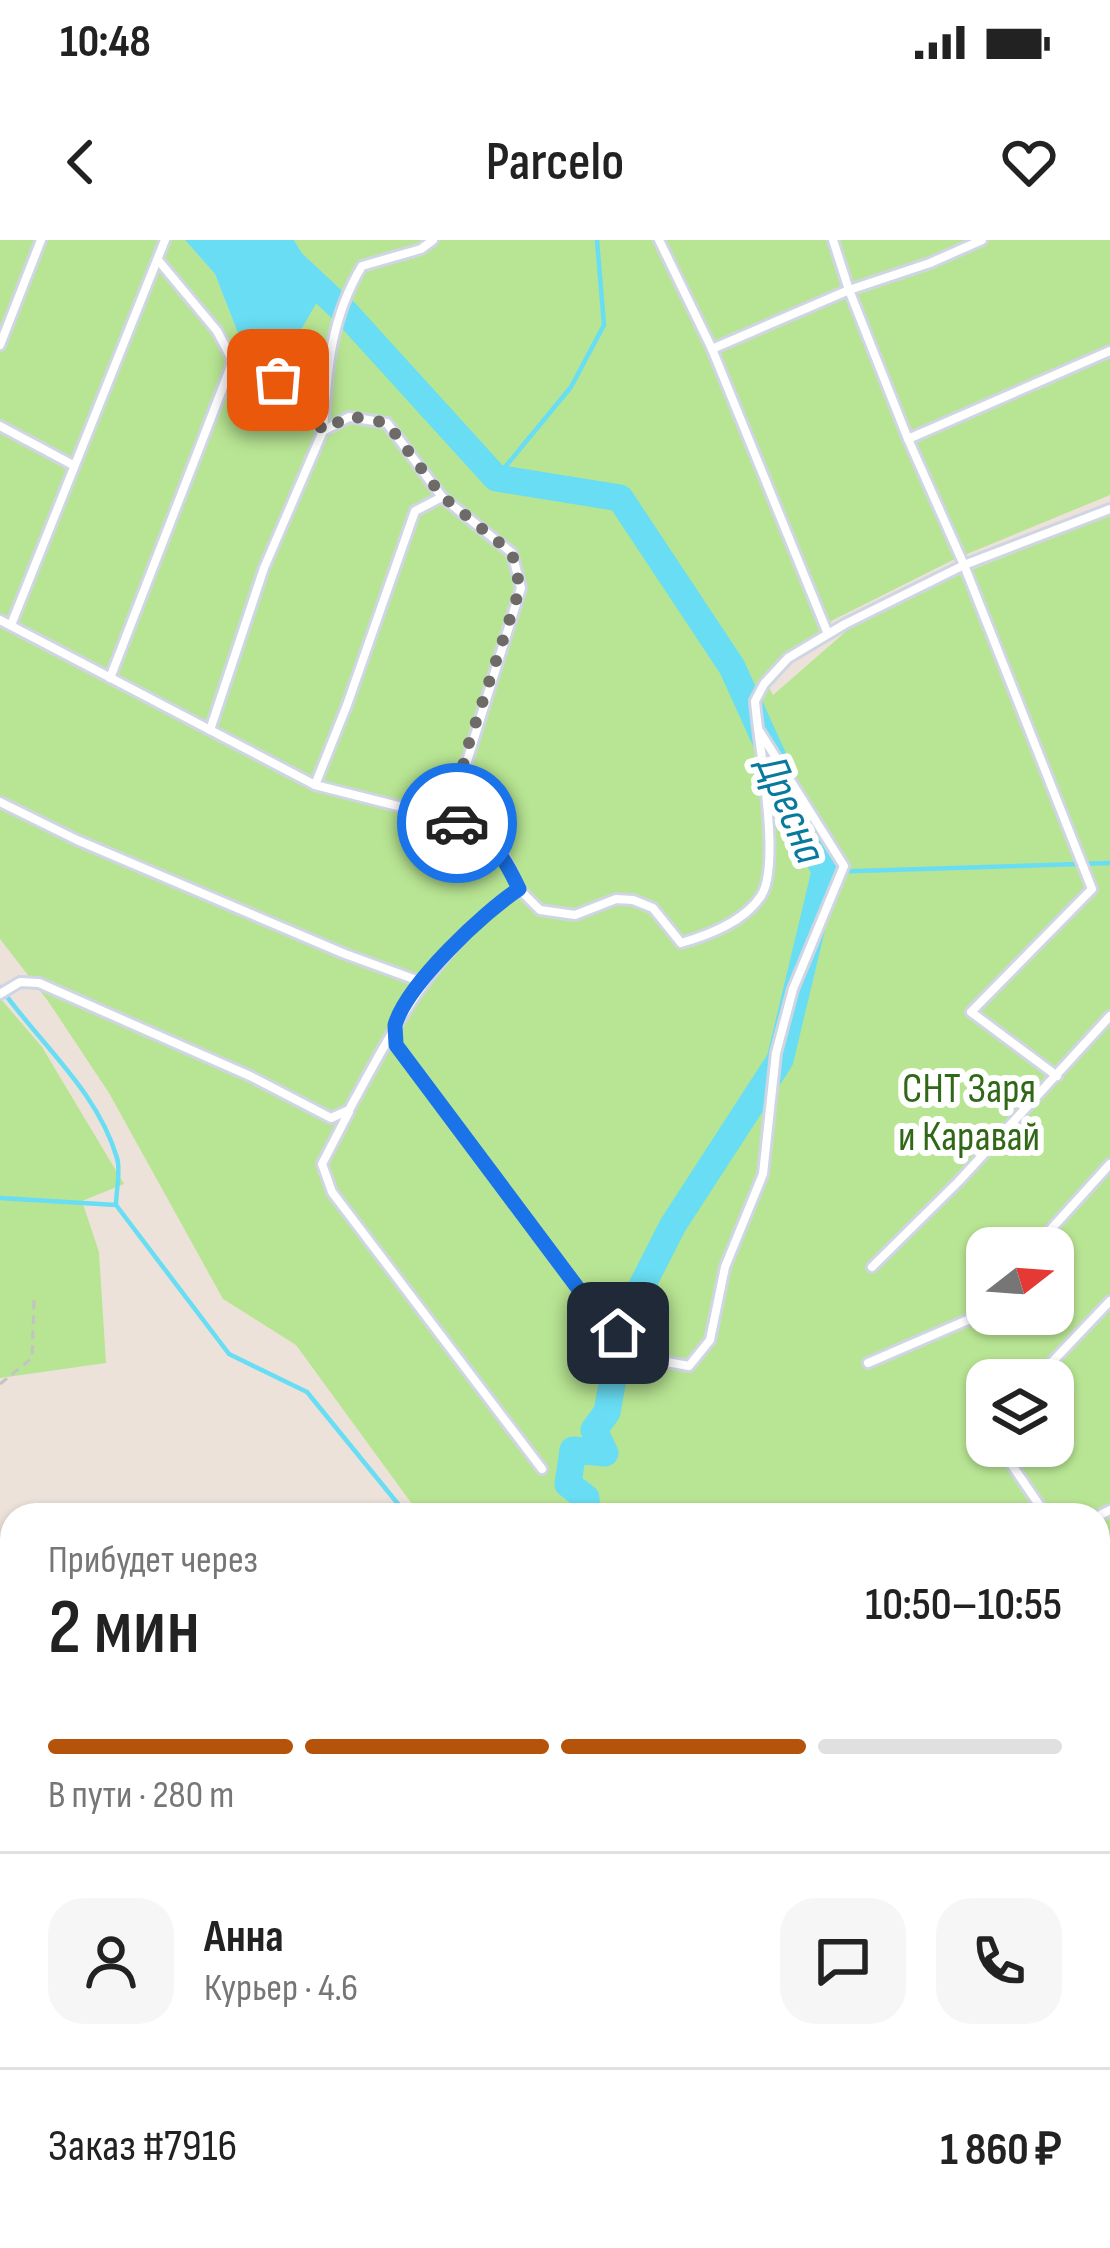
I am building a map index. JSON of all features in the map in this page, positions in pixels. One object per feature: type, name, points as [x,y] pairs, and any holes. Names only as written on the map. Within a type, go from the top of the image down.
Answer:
[{"type":"lane","points":[[0,344],[41,240]]},
{"type":"lane","points":[[11,626],[165,240]]},
{"type":"lane","points":[[210,730],[265,568],[323,431],[328,361],[343,298],[362,266],[421,249],[433,240]]},
{"type":"lane","points":[[658,240],[712,349],[828,634]]},
{"type":"lane","points":[[833,240],[908,439],[964,566],[1092,889],[971,1012],[1057,1076]]},
{"type":"lane","points":[[712,349],[982,240]]},
{"type":"lane","points":[[158,260],[217,331],[232,361],[278,380],[307,404],[323,431]]},
{"type":"lane","points":[[908,439],[1110,351]]},
{"type":"lane","points":[[110,678],[232,361]]},
{"type":"lane","points":[[323,431],[349,416],[387,423],[442,496],[512,553],[520,588],[449,819]]},
{"type":"lane","points":[[0,426],[74,464]]},
{"type":"lane","points":[[315,785],[415,511],[442,496]]},
{"type":"lane","points":[[0,620],[315,785],[449,819],[492,842],[519,889],[540,910],[575,915],[616,899],[633,900],[653,908],[681,943],[709,935],[749,911],[765,891],[767,811],[755,701],[788,658],[964,566],[1109,513]]},
{"type":"lane","points":[[395,1026],[396,1045],[592,1307],[644,1358],[689,1366],[710,1340],[725,1268],[763,1174],[776,1053],[793,989],[844,866],[757,726]]},
{"type":"lane","points":[[0,802],[77,840],[422,982]]},
{"type":"lane","points":[[519,889],[485,911],[422,982],[322,1164],[332,1192],[542,1469]]},
{"type":"lane","points":[[0,994],[20,982],[39,983],[250,1076],[331,1118],[350,1110]]},
{"type":"lane","points":[[872,1267],[959,1181],[1110,1016]]},
{"type":"lane","points":[[1053,1227],[1110,1165]]},
{"type":"lane","points":[[1055,1359],[1110,1300]]},
{"type":"lane","points":[[868,1363],[966,1320]]},
{"type":"lane","points":[[1013,1467],[1038,1503]]},
{"type":"path","points":[[0,1384],[32,1358],[34,1300]]},
{"type":"green space","name":"СНТ Заря и Каравай","points":[[0,240],[185,240],[215,274],[241,341],[324,290],[294,240],[1110,240],[1110,495],[955,559],[833,620],[764,678],[773,695],[851,627],[956,576],[1110,515],[1110,1503],[411,1503],[296,1345],[223,1299],[109,1093],[0,939]]},
{"type":"green space","points":[[0,998],[42,1047],[124,1184],[82,1201],[99,1252],[106,1363],[0,1378]]},
{"type":"water","points":[[185,240],[294,240],[324,290],[284,359],[241,341],[215,274]]},
{"type":"waterway","name":"Дресна","points":[[268,240],[346,313],[496,478],[620,498],[732,667],[825,872],[780,1060],[673,1225],[623,1323],[607,1412],[594,1430],[605,1453],[573,1450],[568,1484],[586,1503]]},
{"type":"waterway","points":[[496,478],[571,387],[604,325],[597,240]]},
{"type":"waterway","points":[[825,872],[1110,863]]},
{"type":"waterway","points":[[0,987],[96,1110],[117,1158],[116,1205]]},
{"type":"waterway","points":[[0,1198],[116,1205],[229,1354],[307,1392],[397,1503]]},
{"type":"way so far","points":[[278,380],[307,404],[323,431],[349,416],[387,423],[442,496],[512,553],[520,588],[469,743],[449,819],[457,823]]},
{"type":"route","points":[[457,823],[492,842],[519,889],[485,911],[422,982],[395,1026],[396,1045],[592,1307],[618,1333]]}]
